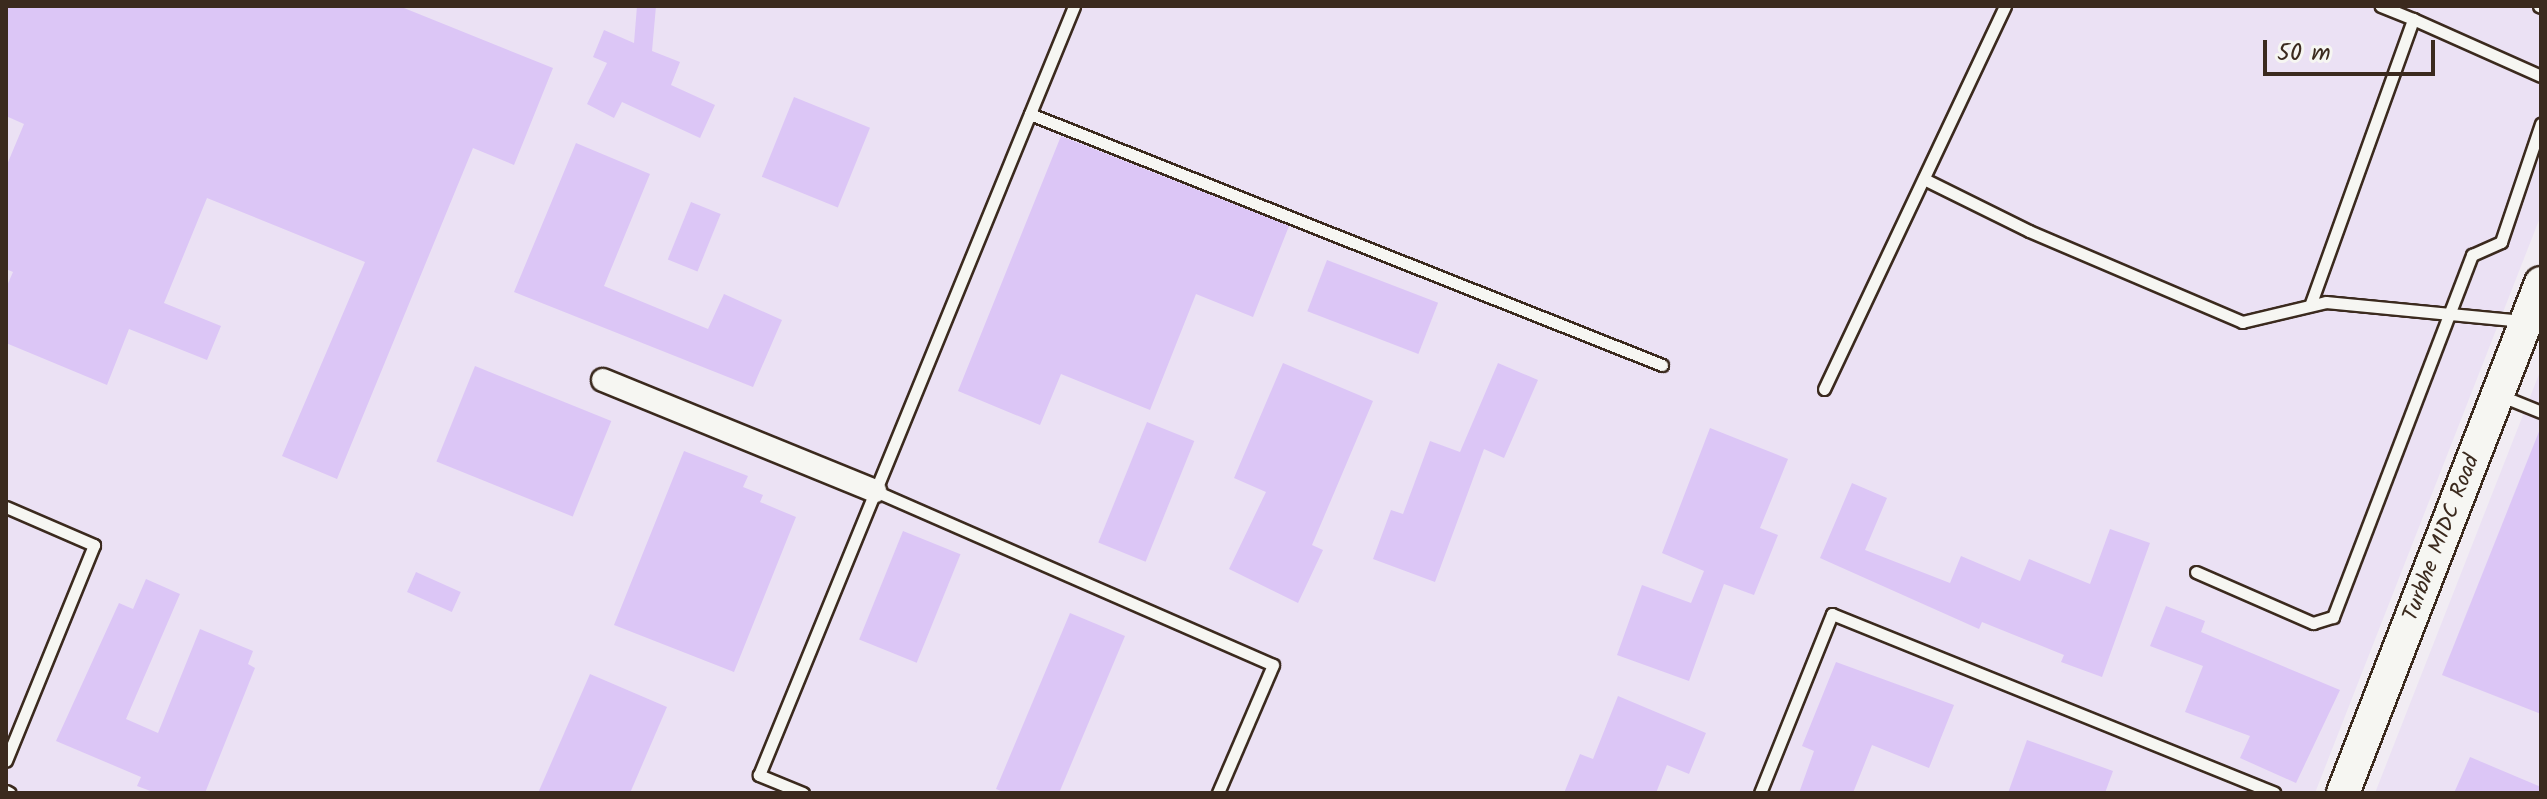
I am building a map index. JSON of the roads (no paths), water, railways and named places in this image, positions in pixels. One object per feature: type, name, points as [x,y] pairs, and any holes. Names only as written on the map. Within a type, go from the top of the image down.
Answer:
[{"type":"street","name":"Turbhe MIDC Road","points":[[2343,793],[2541,283]]},
{"type":"street","points":[[603,380],[875,491]]},
{"type":"lane","points":[[803,793],[759,775],[1074,6]]},
{"type":"lane","points":[[1824,389],[2005,6]]},
{"type":"lane","points":[[2380,6],[2541,76]]},
{"type":"lane","points":[[2311,303],[2413,19]]},
{"type":"lane","points":[[1030,114],[1662,365]]},
{"type":"lane","points":[[2196,572],[2313,623],[2328,622],[2474,252],[2501,242],[2541,124]]},
{"type":"lane","points":[[1924,179],[2219,315],[2242,322],[2311,303],[2525,321]]},
{"type":"lane","points":[[2498,395],[2541,412]]},
{"type":"lane","points":[[875,491],[1273,665],[1218,793]]},
{"type":"lane","points":[[6,507],[94,545],[6,761]]},
{"type":"lane","points":[[1760,793],[1832,614],[2274,793]]}]
